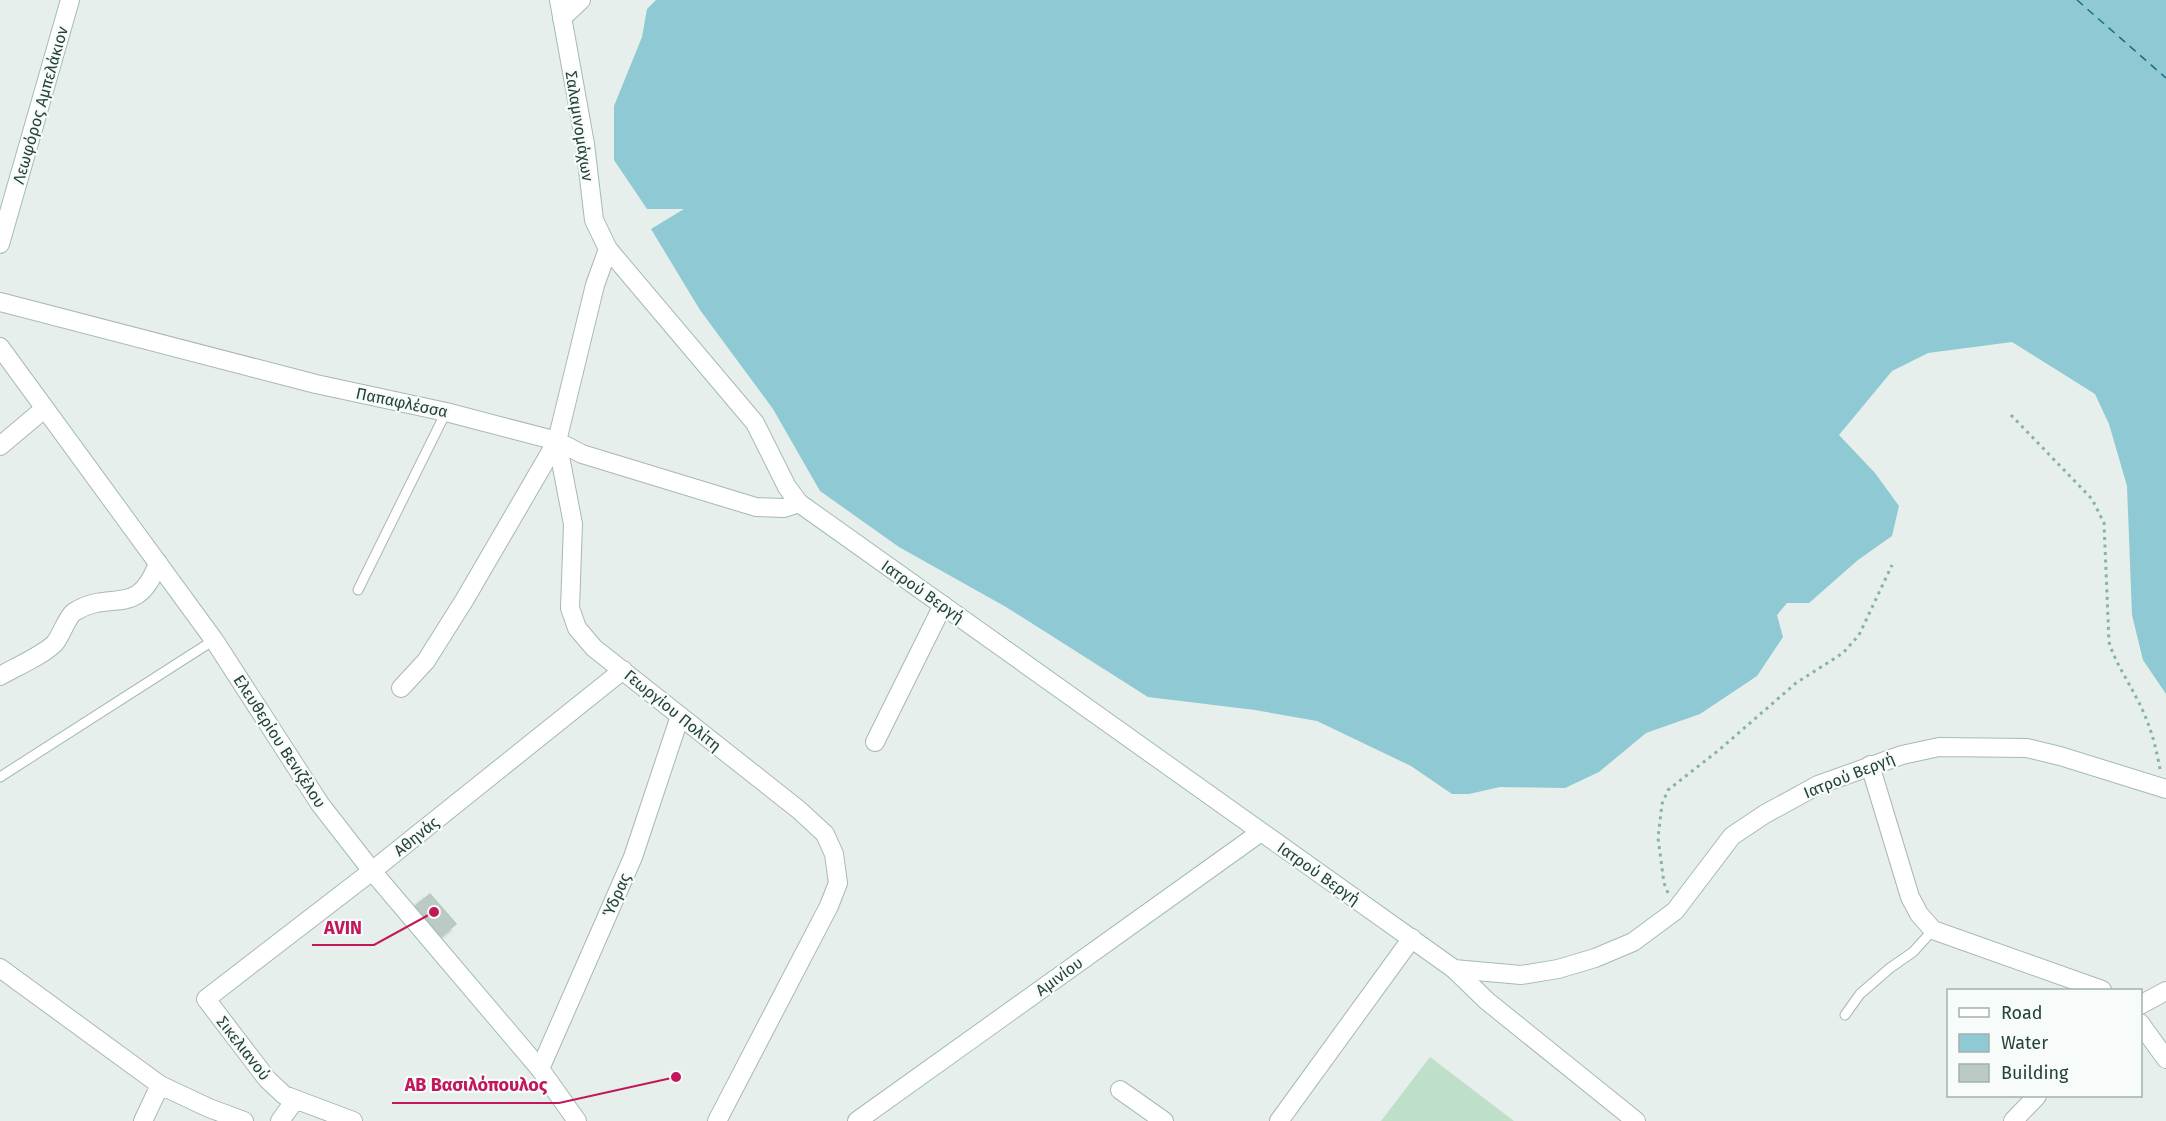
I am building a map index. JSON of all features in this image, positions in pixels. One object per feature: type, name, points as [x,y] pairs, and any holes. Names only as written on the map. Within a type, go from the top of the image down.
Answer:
[{"type":"street","name":"Λεωφόρος Αμπελάκιον","points":[[0,244],[70,0]]},
{"type":"street","name":"Σαλαμινομάχων","points":[[559,0],[585,144],[594,220],[608,249]]},
{"type":"street","points":[[562,18],[581,0]]},
{"type":"street","name":"Γεωργίου Πολίτη","points":[[608,249],[595,285],[557,441],[573,524],[570,609],[577,628],[594,648],[799,810],[825,834],[834,854],[838,883],[829,906],[717,1121]]},
{"type":"street","name":"Ιατρού Βεργή","points":[[608,249],[755,423],[786,488],[799,503],[1454,969],[1521,975],[1558,969],[1595,958],[1633,942],[1675,911],[1732,836],[1765,814],[1818,785],[1902,755],[1939,747],[2027,748],[2165,789]]},
{"type":"street","name":"Παπαφλέσσα","points":[[0,302],[316,384],[446,412],[557,441],[582,454],[756,507],[784,508],[799,503]]},
{"type":"street","name":"Ελευθερίου Βενιζέλου","points":[[0,347],[214,640],[320,804],[372,872],[540,1069],[577,1121]]},
{"type":"street","points":[[0,447],[44,409]]},
{"type":"street","points":[[401,688],[426,661],[557,441]]},
{"type":"street","points":[[0,676],[53,645],[63,632],[71,614],[92,602],[118,602],[142,592],[151,582],[158,563]]},
{"type":"street","points":[[875,742],[943,605]]},
{"type":"street","name":"Αθηνάς","points":[[206,999],[372,872],[623,670]]},
{"type":"street","name":"Ύδρας","points":[[540,1069],[633,856],[680,717]]},
{"type":"street","points":[[1870,765],[1910,897],[1919,914],[1933,930],[2099,989]]},
{"type":"street","name":"Αμινίου","points":[[857,1121],[1261,832]]},
{"type":"street","points":[[1279,1121],[1412,938]]},
{"type":"street","points":[[0,968],[160,1085],[209,1108],[244,1121]]},
{"type":"street","points":[[1454,969],[1487,1001],[1636,1121]]},
{"type":"street","points":[[2142,1004],[2166,992]]},
{"type":"street","name":"Σικελιανού","points":[[206,999],[267,1079],[284,1095],[353,1121]]},
{"type":"street","points":[[2142,1026],[2166,1059]]},
{"type":"street","points":[[143,1121],[160,1085]]},
{"type":"street","points":[[1120,1090],[1164,1121]]},
{"type":"street","points":[[2013,1121],[2035,1097]]},
{"type":"street","points":[[280,1121],[295,1100]]},
{"type":"lane","points":[[358,590],[446,412]]},
{"type":"lane","points":[[0,777],[214,640]]},
{"type":"lane","points":[[1845,1015],[1860,994],[1913,952],[1933,930]]},
{"type":"path","points":[[2011,415],[2092,499],[2104,523],[2109,642],[2112,654],[2137,698],[2153,735],[2165,789]]},
{"type":"path","points":[[1675,911],[1664,883],[1658,838],[1662,804],[1668,790],[1719,750],[1796,683],[1843,653],[1859,635],[1892,565]]},
{"type":"green space","points":[[1430,1057],[1514,1121],[1381,1121]]},
{"type":"water","points":[[656,0],[2166,0],[2166,694],[2143,660],[2132,615],[2127,486],[2109,424],[2095,394],[2012,342],[1928,353],[1892,371],[1839,435],[1875,473],[1899,506],[1892,536],[1858,560],[1809,603],[1787,603],[1777,615],[1783,637],[1757,676],[1700,714],[1646,733],[1599,772],[1565,788],[1500,787],[1469,794],[1452,794],[1411,766],[1317,721],[1255,710],[1148,697],[1006,607],[899,547],[820,491],[773,409],[700,310],[651,229],[684,209],[647,209],[614,160],[614,106],[642,37],[647,9]]},
{"type":"building","points":[[430,894],[456,924],[440,937],[414,907]]},
{"type":"ferry route","points":[[2077,0],[2166,78]]},
{"type":"place","name":"AVIN","points":[[434,912]]},
{"type":"place","name":"ΑΒ Βασιλόπουλος","points":[[676,1077]]}]
